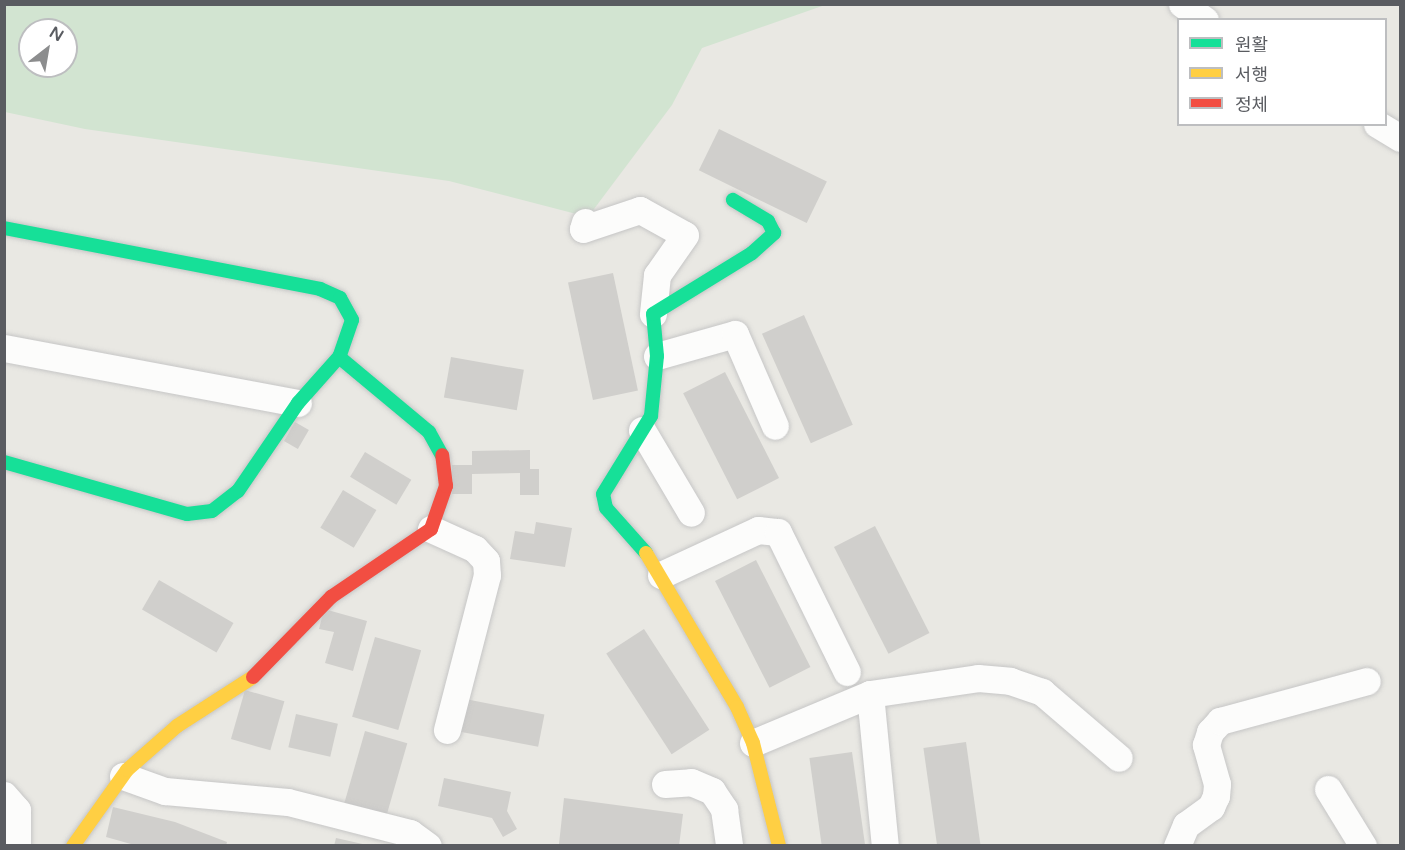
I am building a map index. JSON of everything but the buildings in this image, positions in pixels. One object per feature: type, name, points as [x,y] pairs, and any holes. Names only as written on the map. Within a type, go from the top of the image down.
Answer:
[{"type":"street","points":[[1182,4],[1202,18]]},
{"type":"street","points":[[1380,126],[1401,138]]},
{"type":"street","points":[[653,314],[771,239],[773,226],[733,201]]},
{"type":"street","points":[[585,222],[583,229],[640,210],[685,235],[657,276],[653,314],[657,356],[654,400],[642,430],[607,482],[603,494],[606,508],[637,541],[661,575],[722,677],[753,743],[779,846]]},
{"type":"street","points":[[4,228],[320,289],[340,298],[352,320],[339,357],[298,403],[237,491],[212,511],[187,514],[4,462]]},
{"type":"street","points":[[657,356],[735,334],[775,426]]},
{"type":"street","points":[[4,348],[298,403]]},
{"type":"street","points":[[73,846],[123,776],[177,726],[246,684],[331,597],[430,530],[446,486],[442,454],[429,432],[339,357]]},
{"type":"street","points":[[642,430],[690,513]]},
{"type":"street","points":[[430,530],[475,549],[486,561],[487,575],[447,730]]},
{"type":"street","points":[[661,575],[758,530],[778,532],[847,672]]},
{"type":"street","points":[[753,743],[870,694],[978,678],[1027,685],[1042,692],[1119,758]]},
{"type":"street","points":[[1178,846],[1186,825],[1211,807],[1216,796],[1217,784],[1206,745],[1210,732],[1220,721],[1367,681]]},
{"type":"street","points":[[870,694],[885,846]]},
{"type":"street","points":[[123,776],[165,790],[288,802],[410,833],[428,846]]},
{"type":"street","points":[[665,784],[691,782],[712,791],[724,809],[729,846]]},
{"type":"street","points":[[1328,789],[1363,846]]},
{"type":"street","points":[[4,795],[17,810],[17,846]]},
{"type":"green space","points":[[5,5],[825,5],[702,48],[672,105],[588,217],[449,181],[85,129],[5,112]]},
{"type":"traffic: fast","points":[[646,553],[606,508],[603,494],[651,416],[657,356],[653,314],[752,253],[774,233],[768,221],[733,200]]},
{"type":"traffic: fast","points":[[4,228],[320,289],[340,298],[352,320],[339,357],[429,432],[442,455]]},
{"type":"traffic: fast","points":[[4,462],[187,514],[212,511],[238,491],[298,403],[339,357]]},
{"type":"traffic: slow","points":[[646,553],[737,707],[753,743],[779,846]]},
{"type":"traffic: slow","points":[[73,846],[127,770],[177,726],[253,677]]},
{"type":"traffic: jam","points":[[253,677],[331,597],[431,529],[446,486],[442,455]]}]
